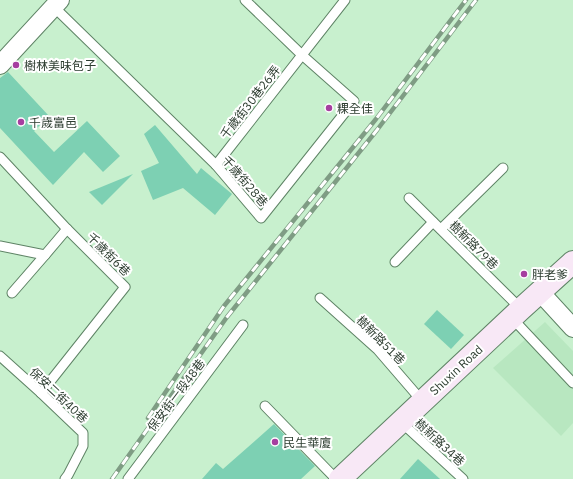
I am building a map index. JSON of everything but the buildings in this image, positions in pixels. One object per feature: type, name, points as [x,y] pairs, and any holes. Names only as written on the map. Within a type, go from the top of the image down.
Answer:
[{"type":"main road","name":"Shuxin Road","points":[[340,479],[573,262]]},
{"type":"street","points":[[1,61],[57,3]]},
{"type":"street","points":[[540,292],[573,328]]},
{"type":"lane","points":[[245,0],[302,55]]},
{"type":"lane","name":"千歲街30巷26弄","points":[[216,165],[345,0]]},
{"type":"lane","name":"千歲街28巷","points":[[57,3],[216,165],[261,218],[354,101],[302,55]]},
{"type":"lane","name":"千歲街6巷","points":[[0,157],[67,229],[125,287],[41,393]]},
{"type":"lane","points":[[440,229],[503,168]]},
{"type":"lane","name":"樹新路79巷","points":[[409,198],[440,229],[517,313],[573,383]]},
{"type":"lane","points":[[395,262],[433,222]]},
{"type":"lane","points":[[12,293],[67,229]]},
{"type":"lane","points":[[0,246],[45,255]]},
{"type":"lane","name":"樹新路51巷","points":[[320,298],[378,350],[422,401]]},
{"type":"lane","name":"保安街一段48巷","points":[[128,479],[243,325]]},
{"type":"lane","name":"保安二街40巷","points":[[0,356],[83,433],[83,446],[65,479]]},
{"type":"lane","points":[[265,406],[336,479]]},
{"type":"lane","name":"樹新路34巷","points":[[401,422],[463,479]]},
{"type":"shaded area","points":[[545,322],[573,351],[573,423],[561,436],[493,368]]},
{"type":"railway","points":[[148,418],[224,306],[376,119],[466,0]]},
{"type":"railway","points":[[112,479],[227,317],[377,130],[476,0]]},
{"type":"place","name":"樹林美味包子","points":[[16,65]]},
{"type":"place","name":"粿全佳","points":[[329,108]]},
{"type":"place","name":"千歲富邑","points":[[21,122]]},
{"type":"place","name":"胖老爹","points":[[524,274]]},
{"type":"place","name":"民生華廈","points":[[275,442]]}]
